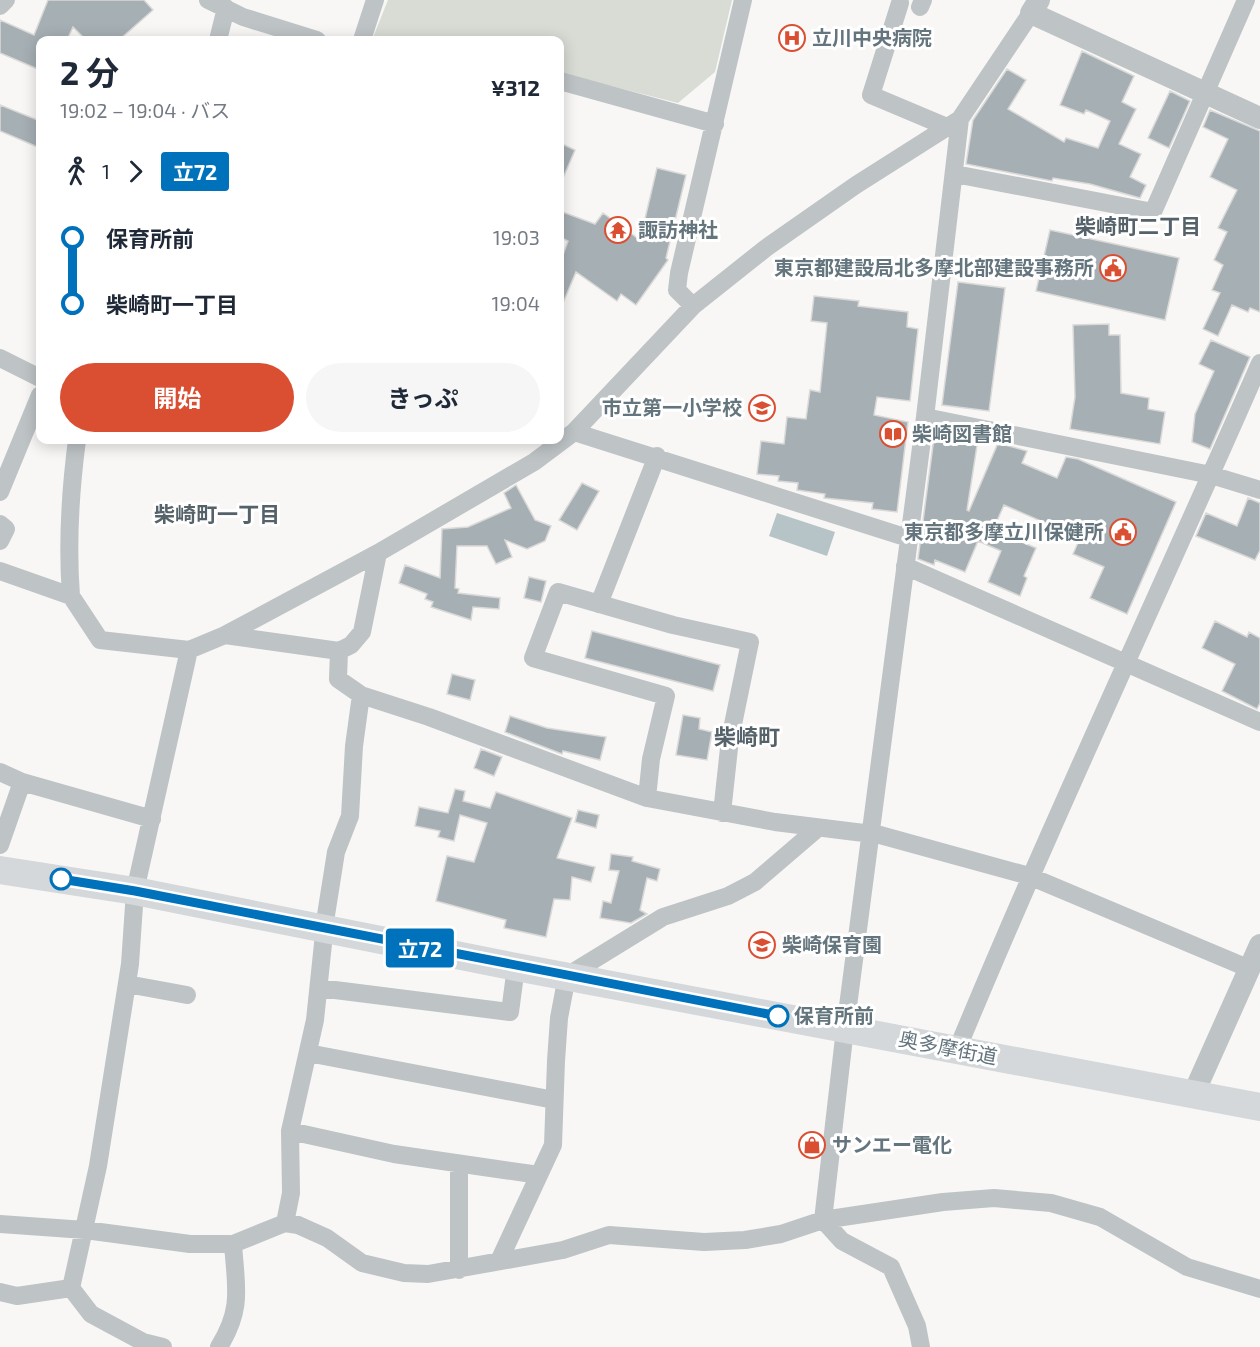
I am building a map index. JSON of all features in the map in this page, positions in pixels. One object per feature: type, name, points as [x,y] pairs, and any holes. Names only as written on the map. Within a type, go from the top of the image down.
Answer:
[{"type":"main road","name":"奥多摩街道","points":[[0,870],[135,891],[516,967],[1260,1107]]},
{"type":"street","points":[[0,6],[6,0]]},
{"type":"street","points":[[208,0],[243,17],[303,36]]},
{"type":"street","points":[[363,36],[375,0]]},
{"type":"street","points":[[693,306],[677,290],[679,273],[743,0]]},
{"type":"street","points":[[955,174],[1153,212],[1246,0]]},
{"type":"street","points":[[900,3],[871,95],[953,123]]},
{"type":"street","points":[[564,440],[574,432],[693,306],[775,242],[856,185],[953,123],[1035,7],[1205,94],[1260,118]]},
{"type":"street","points":[[219,36],[226,8]]},
{"type":"street","points":[[564,82],[715,124]]},
{"type":"street","points":[[921,1347],[917,1326],[891,1267],[842,1241],[823,1220],[845,1029],[955,174],[953,123]]},
{"type":"street","points":[[0,358],[36,376]]},
{"type":"street","points":[[957,1050],[1029,876],[1127,664],[1260,363]]},
{"type":"street","points":[[0,492],[36,405]]},
{"type":"street","points":[[925,417],[1211,475],[1260,490]]},
{"type":"street","points":[[574,432],[657,456],[908,538]]},
{"type":"street","points":[[76,444],[70,493],[67,549],[71,596],[100,640],[189,650],[225,635],[378,553],[534,462],[558,444]]},
{"type":"street","points":[[599,604],[657,456]]},
{"type":"street","points":[[0,524],[6,529],[0,541]]},
{"type":"street","points":[[225,635],[339,651],[351,645],[362,632],[378,553]]},
{"type":"street","points":[[905,566],[1260,722]]},
{"type":"street","points":[[0,571],[71,596]]},
{"type":"street","points":[[647,798],[651,759],[666,696],[533,658],[558,592],[673,625],[750,642],[730,739],[722,813]]},
{"type":"street","points":[[71,1288],[98,1166],[127,984],[135,891],[189,650]]},
{"type":"street","points":[[339,651],[338,679],[361,695],[429,717],[647,798],[722,813],[818,828],[870,833],[1029,876],[1250,969]]},
{"type":"street","points":[[285,1223],[291,1193],[290,1131],[308,1053],[319,988],[336,852],[350,816],[354,746],[361,695]]},
{"type":"street","points":[[0,772],[22,782],[152,819]]},
{"type":"street","points":[[0,845],[22,782]]},
{"type":"street","points":[[499,1261],[553,1145],[559,1018],[567,976],[663,917],[728,896],[755,882],[818,828]]},
{"type":"street","points":[[1193,1095],[1260,945]]},
{"type":"street","points":[[319,988],[510,1012],[516,967]]},
{"type":"street","points":[[127,984],[187,995]]},
{"type":"street","points":[[308,1053],[554,1100]]},
{"type":"street","points":[[290,1131],[394,1154],[539,1175]]},
{"type":"street","points":[[459,1164],[459,1270]]},
{"type":"street","points":[[0,1224],[85,1230],[190,1244],[233,1244],[285,1223],[311,1229],[362,1263],[382,1269],[428,1274],[563,1250],[609,1235],[704,1242],[745,1240],[781,1234],[823,1220],[943,1202],[994,1198],[1051,1203],[1100,1218],[1187,1267],[1260,1288]]},
{"type":"street","points":[[219,1347],[232,1326],[237,1299],[233,1244]]},
{"type":"street","points":[[0,1292],[17,1296],[71,1288]]},
{"type":"street","points":[[71,1288],[91,1314],[142,1344],[163,1347]]},
{"type":"shaded area","points":[[388,0],[732,0],[715,72],[678,103],[564,74],[564,36],[374,36]]},
{"type":"shaded area","points":[[777,513],[835,532],[827,556],[769,536]]},
{"type":"building","points":[[48,0],[144,0],[153,10],[124,36],[82,36],[73,27],[69,36],[36,36],[36,68],[0,53],[0,20],[34,35]]},
{"type":"building","points":[[1082,51],[1134,76],[1122,102],[1136,109],[1119,144],[1141,154],[1130,177],[1146,185],[1140,198],[1090,184],[1053,178],[1052,181],[966,164],[973,120],[1007,69],[1026,80],[1008,109],[1064,142],[1066,138],[1098,148],[1110,121],[1086,110],[1084,114],[1060,105]]},
{"type":"building","points":[[1170,91],[1190,101],[1169,148],[1148,138]]},
{"type":"building","points":[[0,105],[36,119],[36,146],[0,131]]},
{"type":"building","points":[[1210,110],[1260,131],[1260,312],[1250,308],[1248,312],[1232,305],[1218,336],[1203,329],[1220,293],[1212,290],[1223,265],[1214,260],[1227,232],[1218,228],[1237,190],[1210,177],[1228,139],[1203,127]]},
{"type":"building","points":[[564,145],[575,150],[564,176]]},
{"type":"building","points":[[657,168],[686,175],[666,258],[668,260],[636,305],[621,294],[617,301],[576,272],[564,300],[564,252],[568,241],[564,239],[564,212],[595,224],[603,213],[640,240]]},
{"type":"building","points":[[1050,230],[1179,258],[1165,320],[1036,291]]},
{"type":"building","points":[[958,282],[1005,288],[989,411],[942,405]]},
{"type":"building","points":[[814,296],[859,301],[858,306],[908,312],[907,327],[918,329],[910,401],[877,397],[874,415],[908,422],[897,512],[872,509],[873,503],[824,498],[825,494],[797,490],[798,483],[778,481],[779,476],[757,474],[761,441],[784,444],[787,417],[806,419],[810,390],[820,392],[827,323],[811,321]]},
{"type":"building","points":[[1109,324],[1109,335],[1120,335],[1121,393],[1149,398],[1148,409],[1165,412],[1160,444],[1070,429],[1075,397],[1073,325]]},
{"type":"building","points":[[1211,340],[1250,357],[1210,449],[1192,442],[1195,414],[1214,371],[1199,364]]},
{"type":"building","points":[[935,430],[978,439],[967,510],[969,511],[998,443],[1027,451],[1022,463],[1057,478],[1066,457],[1078,459],[1176,502],[1127,614],[1090,598],[1104,567],[1073,554],[1080,538],[1004,505],[993,530],[1036,548],[1024,576],[1027,578],[1020,596],[988,582],[1001,551],[978,541],[965,572],[935,560],[934,565],[918,559]]},
{"type":"building","points":[[582,483],[599,491],[577,530],[559,520]]},
{"type":"building","points":[[516,485],[535,520],[551,526],[545,541],[527,549],[505,540],[512,557],[496,564],[487,546],[457,546],[455,588],[459,589],[458,593],[500,598],[499,609],[473,607],[471,620],[431,607],[433,602],[425,599],[427,594],[399,583],[405,565],[440,578],[442,529],[468,527],[511,508],[504,493]]},
{"type":"building","points":[[1248,498],[1260,503],[1260,550],[1255,560],[1196,536],[1206,513],[1237,526]]},
{"type":"building","points":[[529,577],[546,581],[541,602],[524,598]]},
{"type":"building","points":[[1215,621],[1247,637],[1249,632],[1260,638],[1260,703],[1257,709],[1222,691],[1235,664],[1202,648]]},
{"type":"building","points":[[592,631],[720,665],[713,691],[585,658]]},
{"type":"building","points":[[452,674],[475,680],[470,700],[447,694]]},
{"type":"building","points":[[683,715],[700,718],[699,729],[712,732],[707,760],[676,755]]},
{"type":"building","points":[[510,716],[547,728],[606,737],[600,760],[563,751],[562,754],[505,732]]},
{"type":"building","points":[[481,749],[502,757],[494,776],[474,768]]},
{"type":"building","points":[[455,789],[465,791],[463,801],[490,808],[496,792],[572,818],[557,858],[595,867],[591,882],[572,877],[570,900],[554,899],[546,937],[504,928],[506,920],[436,901],[447,856],[474,862],[487,823],[460,815],[454,841],[438,837],[440,831],[415,826],[419,807],[448,813]]},
{"type":"building","points":[[578,810],[599,815],[596,828],[575,822]]},
{"type":"building","points":[[611,854],[633,857],[632,861],[660,869],[657,881],[647,878],[640,910],[647,914],[631,923],[600,918],[603,901],[611,903],[619,871],[609,870]]},
{"type":"bus line","name":"立72","points":[[61,879],[135,891],[516,967],[778,1016]]},
{"type":"place","name":"立川中央病院","points":[[792,38]]},
{"type":"place","name":"諏訪神社","points":[[618,230]]},
{"type":"place","name":"東京都建設局北多摩北部建設事務所","points":[[1113,268]]},
{"type":"place","name":"市立第一小学校","points":[[762,408]]},
{"type":"place","name":"柴崎図書館","points":[[893,434]]},
{"type":"place","name":"東京都多摩立川保健所","points":[[1123,532]]},
{"type":"place","name":"柴崎保育園","points":[[762,945]]},
{"type":"place","name":"保育所前","points":[[778,1016]]},
{"type":"place","name":"サンエー電化","points":[[812,1145]]},
{"type":"district","name":"柴崎町二丁目","points":[[1138,227]]},
{"type":"district","name":"柴崎町一丁目","points":[[217,515]]},
{"type":"district","name":"柴崎町","points":[[747,737]]}]
